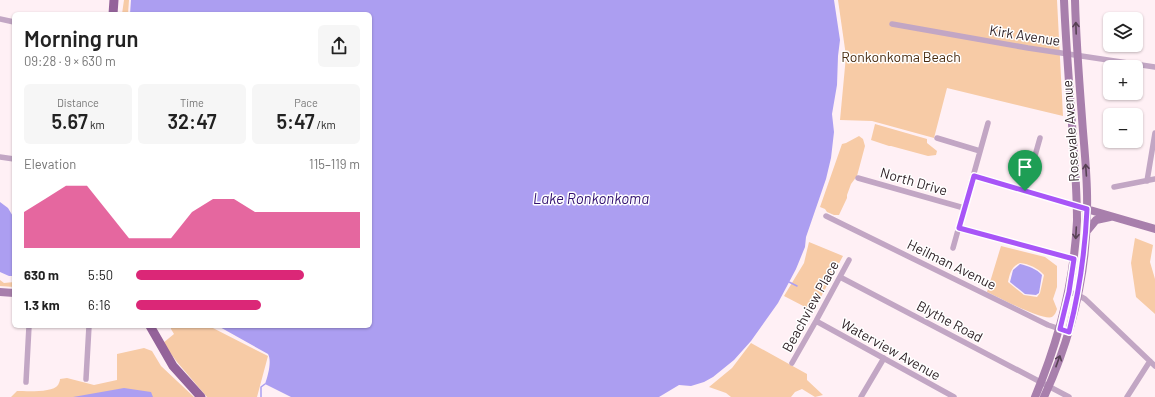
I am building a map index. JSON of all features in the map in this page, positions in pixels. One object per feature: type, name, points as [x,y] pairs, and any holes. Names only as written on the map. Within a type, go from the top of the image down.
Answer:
[{"type":"main road","points":[[113,12],[114,0]]},
{"type":"main road","name":"Rosevale Avenue","points":[[1035,397],[1060,329],[1069,292],[1074,259],[1077,206],[1064,0]]},
{"type":"main road","name":"Rosevale Avenue","points":[[1044,397],[1069,332],[1084,264],[1087,209],[1075,0]]},
{"type":"main road","points":[[1077,206],[1155,229]]},
{"type":"main road","points":[[1086,232],[1096,220],[1113,217]]},
{"type":"main road","points":[[0,292],[12,293]]},
{"type":"main road","points":[[151,328],[173,366],[201,397]]},
{"type":"street","points":[[0,18],[12,21]]},
{"type":"street","name":"Kirk Avenue","points":[[892,24],[1028,48],[1155,67]]},
{"type":"street","points":[[953,248],[988,123]]},
{"type":"street","points":[[1147,181],[1155,133]]},
{"type":"street","points":[[937,138],[980,151]]},
{"type":"street","points":[[1025,191],[1040,138]]},
{"type":"street","points":[[0,157],[12,159]]},
{"type":"street","points":[[974,176],[1077,206]]},
{"type":"street","name":"North Drive","points":[[858,178],[964,208]]},
{"type":"street","points":[[1114,187],[1155,179]]},
{"type":"street","name":"Heilman Avenue","points":[[826,216],[1048,325],[1069,332]]},
{"type":"street","points":[[959,228],[1074,259]]},
{"type":"street","name":"Beachview Place","points":[[792,363],[849,260]]},
{"type":"street","name":"Blythe Road","points":[[840,277],[1069,397]]},
{"type":"street","points":[[1069,292],[1084,299],[1155,366]]},
{"type":"street","name":"Waterview Avenue","points":[[816,321],[954,397]]},
{"type":"street","points":[[26,382],[29,328]]},
{"type":"street","points":[[86,378],[88,328]]},
{"type":"street","points":[[861,397],[884,358]]},
{"type":"street","points":[[1127,397],[1150,361]]},
{"type":"green space","points":[[124,0],[129,0],[128,12],[122,12]]},
{"type":"green space","name":"Ronkonkoma Beach","points":[[838,0],[1057,0],[1063,116],[947,88],[934,138],[872,121],[840,120],[846,56]]},
{"type":"green space","points":[[875,124],[927,139],[927,143],[937,151],[936,155],[928,156],[871,140]]},
{"type":"green space","points":[[859,136],[863,139],[865,146],[857,176],[851,184],[847,198],[839,215],[834,215],[820,207],[842,144]]},
{"type":"green space","points":[[1135,238],[1153,245],[1150,262],[1155,279],[1155,314],[1136,297],[1131,263]]},
{"type":"green space","points":[[809,242],[843,256],[815,308],[811,310],[784,296],[804,263]]},
{"type":"green space","points":[[1001,246],[1045,257],[1057,266],[1057,287],[1053,299],[1057,309],[1052,317],[1030,312],[987,292]],"holes":[[[1020,263],[1030,265],[1044,275],[1040,293],[1037,297],[1024,295],[1008,282],[1013,268]]]},
{"type":"green space","points":[[0,280],[4,283],[12,282],[12,287],[0,286]]},
{"type":"green space","points":[[213,328],[268,356],[257,397],[207,397],[163,343],[174,334],[171,329]]},
{"type":"green space","points":[[751,343],[807,374],[807,380],[823,395],[815,397],[802,389],[795,392],[791,397],[731,397],[726,393],[709,387],[732,368]]},
{"type":"green space","points":[[144,348],[152,351],[161,366],[194,397],[11,397],[17,391],[39,391],[55,388],[60,379],[67,378],[94,385],[117,380],[117,354]]},
{"type":"water","name":"Lake Ronkonkoma","points":[[131,0],[834,0],[840,40],[837,85],[832,114],[834,132],[831,158],[826,179],[806,237],[805,247],[796,269],[778,303],[751,341],[734,360],[713,377],[704,382],[691,386],[679,385],[659,397],[291,397],[265,384],[270,364],[268,354],[222,328],[372,328],[372,12],[130,12]]},
{"type":"water","points":[[0,202],[8,208],[12,215],[12,276],[0,272]]},
{"type":"water","points":[[1020,264],[1035,269],[1042,275],[1039,293],[1036,295],[1025,294],[1010,282],[1013,270]]},
{"type":"water","points":[[124,388],[151,392],[153,397],[73,397]]},
{"type":"waterway","points":[[789,282],[797,286]]},
{"type":"waterway","points":[[261,397],[261,387],[265,384]]},
{"type":"route","points":[[974,176],[1025,191],[1087,209],[1084,264],[1069,332],[1060,329],[1069,292],[1074,259],[959,228],[974,176]]}]
